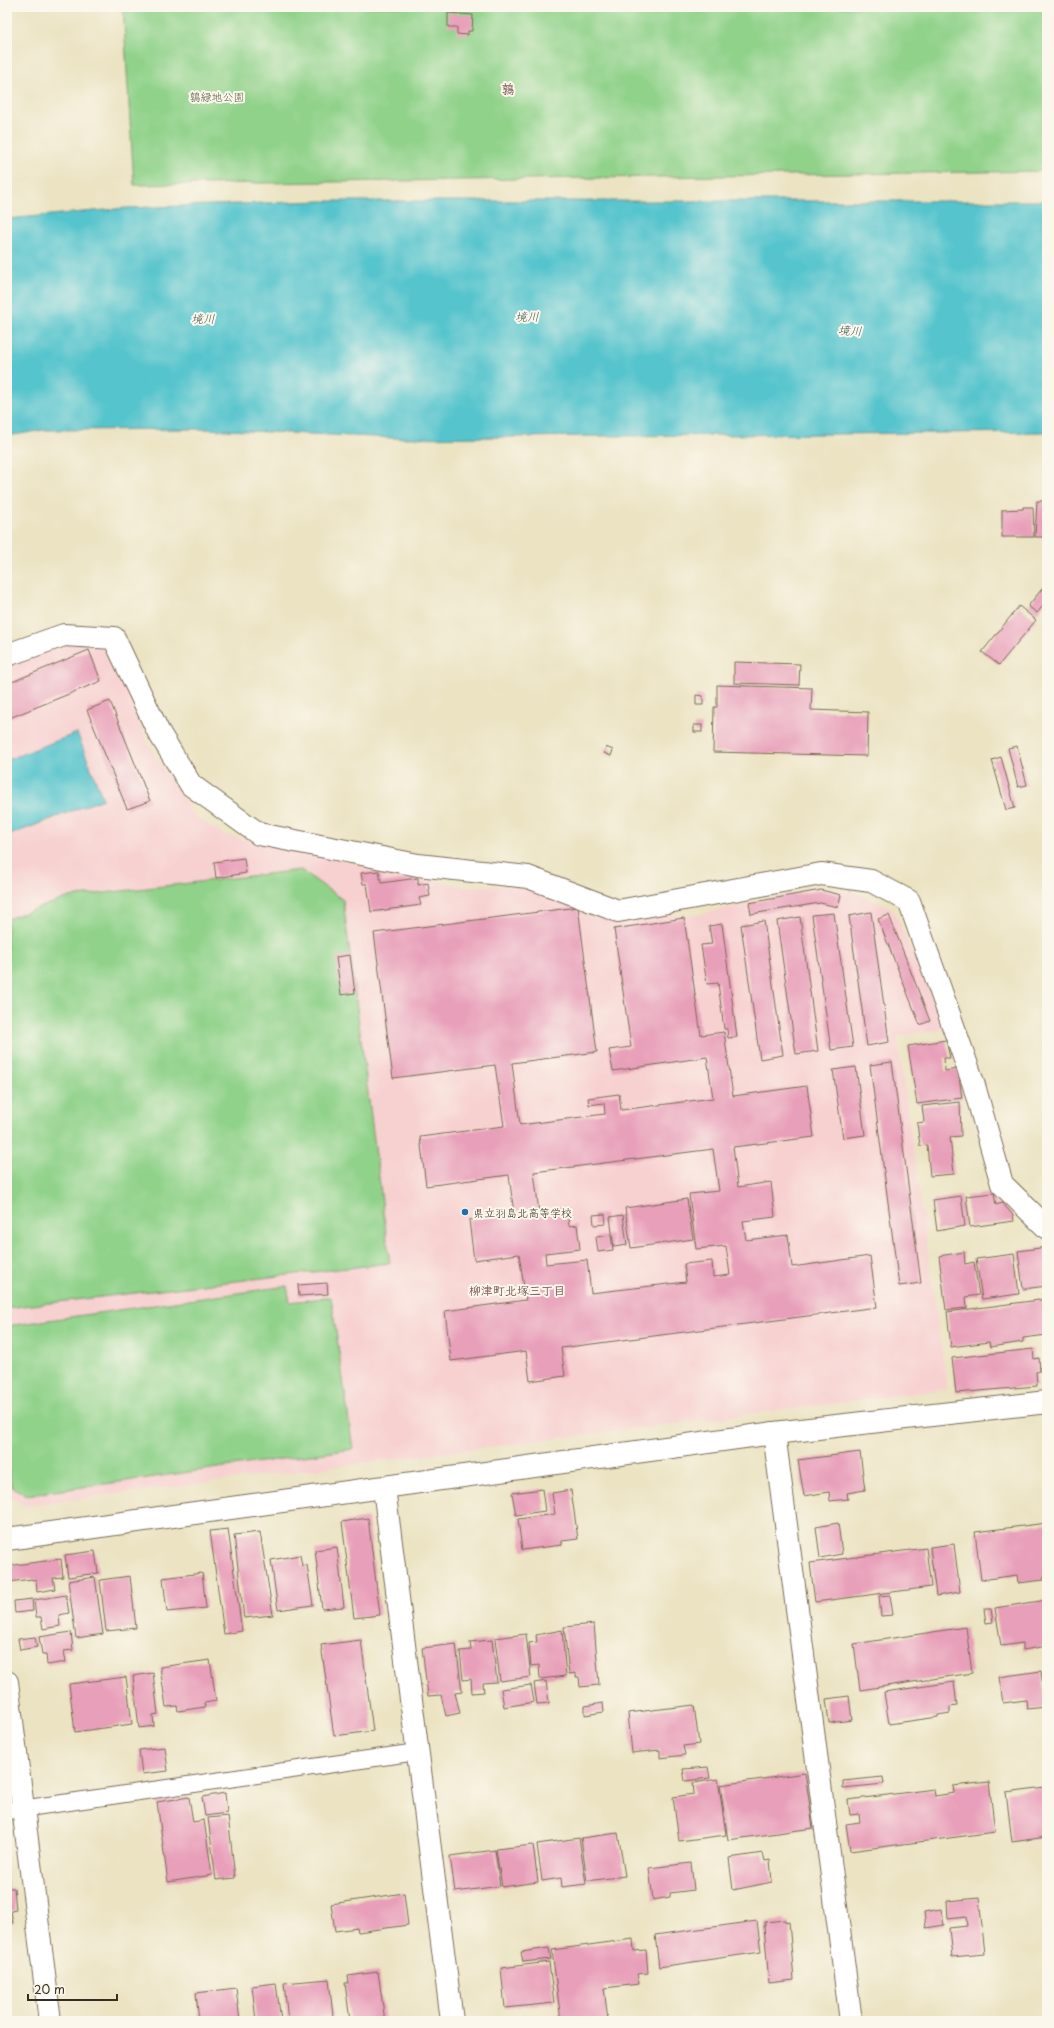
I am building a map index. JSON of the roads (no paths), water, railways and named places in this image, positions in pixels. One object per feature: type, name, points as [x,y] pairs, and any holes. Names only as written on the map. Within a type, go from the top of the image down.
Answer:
[{"type":"street","points":[[7,655],[64,635],[114,638],[158,731],[191,785],[259,834],[418,865],[528,877],[618,910],[821,874],[871,881],[909,901],[973,1082],[1002,1184],[1047,1228]]},
{"type":"street","points":[[7,1539],[774,1433],[1047,1402]]},
{"type":"street","points":[[774,1433],[851,2021]]},
{"type":"street","points":[[384,1488],[452,2021]]},
{"type":"street","points":[[7,1682],[15,1810],[50,2021]]},
{"type":"lane","points":[[15,1810],[418,1752]]},
{"type":"water","name":"境川","points":[[321,201],[1047,201],[1047,432],[394,438],[206,429],[44,430],[7,436],[7,219],[127,208]]},
{"type":"water","points":[[77,733],[103,799],[7,836],[7,760]]},
{"type":"place","name":"県立羽島北高等学校","points":[[465,1212]]},
{"type":"district","name":"鶉","points":[[508,88]]},
{"type":"district","name":"柳津町北塚三丁目","points":[[517,1290]]},
{"type":"park label","name":"鶉緑地公園","points":[[217,96]]}]
